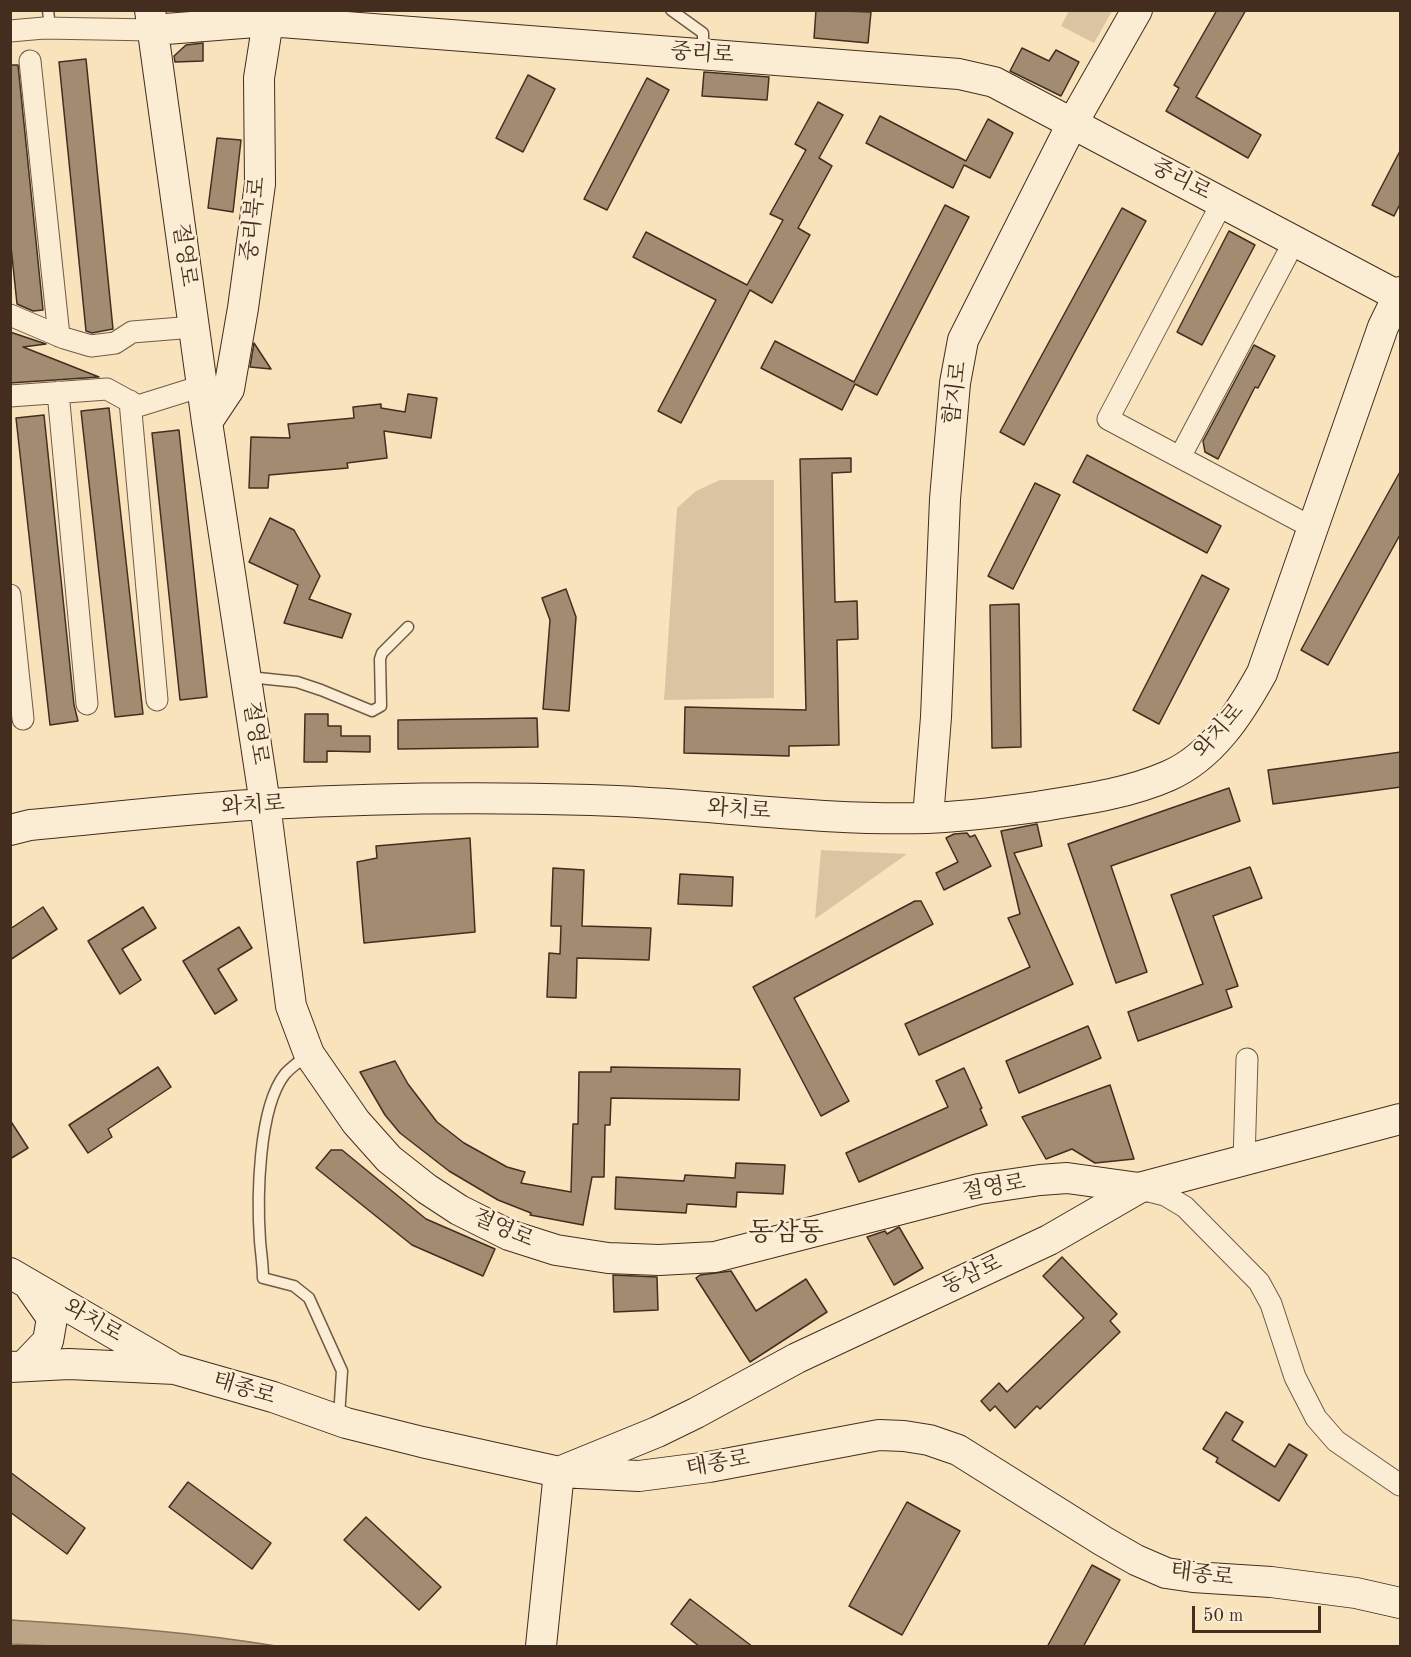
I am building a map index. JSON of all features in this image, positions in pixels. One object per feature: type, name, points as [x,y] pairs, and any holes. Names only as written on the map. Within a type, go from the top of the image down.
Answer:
[{"type":"main road","name":"함지로","points":[[928,818],[936,717],[945,500],[955,383],[963,340],[1072,124],[1137,10]]},
{"type":"main road","name":"중리로","points":[[151,20],[271,16],[959,74],[994,82],[1400,294]]},
{"type":"main road","name":"중리북로","points":[[207,422],[229,389],[243,309],[260,184],[259,78],[271,16]]},
{"type":"main road","name":"절영로","points":[[151,20],[207,422],[266,804],[291,1006],[309,1054],[356,1122],[389,1159],[427,1190],[459,1210],[509,1235],[556,1251],[608,1258],[660,1260],[715,1257],[979,1188],[1067,1178],[1139,1188]]},
{"type":"main road","name":"와치로","points":[[10,830],[30,825],[266,804],[421,798],[594,800],[831,817],[928,818],[982,814],[1078,801],[1117,793],[1167,776],[1187,766],[1208,749],[1247,701],[1262,673],[1383,327],[1400,294]]},
{"type":"main road","points":[[193,321],[210,334],[225,331],[243,309]]},
{"type":"main road","name":"동삼로","points":[[559,1472],[657,1432],[696,1413],[797,1358],[1049,1240],[1139,1188],[1401,1119]]},
{"type":"main road","points":[[17,1367],[48,1341],[52,1318],[19,1278]]},
{"type":"main road","name":"와치로","points":[[19,1278],[175,1369]]},
{"type":"main road","points":[[69,1364],[82,1352],[84,1331],[72,1309]]},
{"type":"main road","name":"태종로","points":[[17,1367],[69,1364],[175,1369],[273,1397],[339,1420],[422,1442],[559,1472],[639,1476],[709,1467],[879,1436],[912,1437],[958,1450],[1103,1541],[1136,1560],[1166,1573],[1271,1582],[1356,1593],[1401,1603]]},
{"type":"main road","points":[[541,1647],[559,1472]]},
{"type":"street","points":[[10,31],[49,19],[151,20]]},
{"type":"street","points":[[30,61],[59,336]]},
{"type":"street","name":"중리로","points":[[1180,457],[1108,419],[1223,201]]},
{"type":"street","points":[[1295,240],[1180,457],[1313,528]]},
{"type":"street","points":[[10,315],[59,336],[91,346],[115,343],[132,332],[193,321]]},
{"type":"street","points":[[10,396],[106,389],[138,406],[202,386]]},
{"type":"street","points":[[58,392],[87,704]]},
{"type":"street","points":[[130,401],[158,700]]},
{"type":"street","points":[[10,595],[23,719]]},
{"type":"street","points":[[1244,1161],[1247,1059]]},
{"type":"street","points":[[1139,1188],[1165,1195],[1185,1207],[1259,1282],[1271,1304],[1295,1377],[1316,1418],[1336,1441],[1401,1485]]},
{"type":"lane","points":[[670,10],[703,33],[703,54]]},
{"type":"lane","name":"절영로","points":[[246,677],[297,682],[372,711],[381,706],[380,659],[382,653],[408,627]]},
{"type":"lane","points":[[309,1054],[285,1074],[268,1114],[263,1140],[259,1196],[263,1278],[294,1286],[309,1298],[342,1371],[339,1420]]},
{"type":"shaded area","points":[[1069,10],[1112,11],[1094,43],[1061,26]]},
{"type":"shaded area","points":[[720,480],[774,480],[774,698],[664,700],[677,508],[696,491]]},
{"type":"shaded area","points":[[821,850],[907,854],[815,919]]},
{"type":"shaded area","points":[[11,1620],[177,1633],[276,1646],[11,1644]]},
{"type":"building","points":[[816,10],[871,12],[868,43],[814,38]]},
{"type":"building","points":[[1217,10],[1246,10],[1196,97],[1261,135],[1248,158],[1166,111],[1179,88],[1174,85]]},
{"type":"building","points":[[203,43],[203,61],[175,62],[174,56],[186,45]]},
{"type":"building","points":[[1022,48],[1049,61],[1056,50],[1079,62],[1061,96],[1010,71]]},
{"type":"building","points":[[86,59],[113,329],[92,333],[86,331],[59,62]]},
{"type":"building","points":[[10,65],[18,65],[43,310],[33,311],[17,304],[10,237]]},
{"type":"building","points":[[704,72],[769,77],[767,100],[702,96]]},
{"type":"building","points":[[528,75],[555,89],[523,152],[496,138]]},
{"type":"building","points":[[647,78],[669,90],[607,210],[584,199]]},
{"type":"building","points":[[818,102],[843,115],[819,158],[832,166],[798,228],[810,235],[772,303],[750,290],[681,423],[658,411],[716,300],[633,257],[646,232],[747,285],[783,220],[770,214],[806,150],[795,144]]},
{"type":"building","points":[[880,116],[966,161],[988,119],[1013,133],[990,178],[964,165],[953,188],[866,143]]},
{"type":"building","points":[[217,138],[241,140],[233,212],[208,208]]},
{"type":"building","points":[[1401,149],[1401,202],[1394,216],[1372,205]]},
{"type":"building","points":[[945,205],[969,217],[877,395],[855,384],[842,410],[761,368],[775,341],[854,382]]},
{"type":"building","points":[[1122,208],[1146,221],[1024,445],[1000,432]]},
{"type":"building","points":[[1229,231],[1255,245],[1202,345],[1177,332]]},
{"type":"building","points":[[10,332],[46,344],[23,347],[99,377],[10,383]]},
{"type":"building","points":[[254,343],[271,369],[250,367]]},
{"type":"building","points":[[1254,345],[1275,356],[1258,388],[1255,387],[1218,459],[1205,452],[1203,441]]},
{"type":"building","points":[[408,394],[437,398],[431,438],[384,431],[387,458],[347,463],[348,468],[269,475],[268,488],[249,488],[251,437],[290,438],[288,424],[354,418],[353,407],[381,404],[381,408],[405,412]]},
{"type":"building","points":[[109,408],[143,714],[115,717],[81,411]]},
{"type":"building","points":[[44,415],[74,705],[78,721],[50,725],[16,418]]},
{"type":"building","points":[[179,430],[207,697],[180,700],[152,433]]},
{"type":"building","points":[[1087,455],[1221,526],[1207,553],[1073,482]]},
{"type":"building","points":[[851,458],[851,472],[832,473],[835,602],[857,601],[858,639],[837,640],[839,745],[789,746],[789,756],[684,753],[685,707],[806,710],[800,459]]},
{"type":"building","points":[[1401,470],[1401,533],[1328,665],[1301,650]]},
{"type":"building","points":[[1035,483],[1060,495],[1013,589],[988,576]]},
{"type":"building","points":[[270,518],[294,530],[320,576],[309,599],[351,614],[342,638],[284,623],[298,585],[249,562]]},
{"type":"building","points":[[1202,575],[1229,589],[1159,724],[1133,710]]},
{"type":"building","points":[[566,589],[576,617],[569,711],[543,709],[550,620],[542,598]]},
{"type":"building","points":[[1019,604],[1021,747],[992,748],[990,605]]},
{"type":"building","points":[[305,714],[328,714],[328,726],[341,726],[341,736],[370,736],[370,752],[327,751],[327,762],[304,762]]},
{"type":"building","points":[[537,718],[538,747],[398,749],[398,720]]},
{"type":"building","points":[[1401,752],[1401,787],[1273,804],[1268,770]]},
{"type":"building","points":[[1229,788],[1240,821],[1111,866],[1147,972],[1116,983],[1068,844]]},
{"type":"building","points":[[1037,824],[1042,846],[1014,853],[1073,984],[919,1055],[905,1024],[1030,967],[1008,918],[1020,914],[1001,831]]},
{"type":"building","points":[[967,833],[970,837],[975,835],[991,866],[944,890],[936,873],[958,862],[946,838],[954,834]]},
{"type":"building","points":[[470,838],[475,932],[364,943],[357,862],[377,858],[376,846]]},
{"type":"building","points":[[1250,867],[1262,898],[1213,916],[1238,986],[1226,990],[1232,1007],[1138,1041],[1128,1012],[1203,984],[1171,895]]},
{"type":"building","points":[[553,868],[584,870],[582,926],[651,928],[649,960],[577,958],[576,998],[547,997],[549,953],[560,954],[561,926],[551,926]]},
{"type":"building","points":[[680,874],[733,877],[732,906],[678,904]]},
{"type":"building","points":[[915,901],[921,901],[933,924],[794,998],[849,1101],[821,1116],[753,987]]},
{"type":"building","points":[[43,907],[57,929],[10,960],[10,929]]},
{"type":"building","points":[[143,907],[156,928],[122,949],[141,980],[120,994],[88,941]]},
{"type":"building","points":[[239,927],[252,948],[218,969],[237,1000],[215,1014],[183,961]]},
{"type":"building","points":[[1088,1026],[1101,1058],[1019,1093],[1006,1061]]},
{"type":"building","points":[[395,1061],[408,1084],[437,1122],[464,1143],[507,1167],[525,1172],[521,1183],[571,1192],[573,1124],[578,1124],[579,1072],[611,1072],[611,1067],[740,1069],[739,1100],[611,1098],[610,1125],[605,1125],[604,1177],[592,1177],[583,1225],[530,1215],[531,1213],[498,1200],[449,1171],[400,1133],[385,1115],[360,1072]]},
{"type":"building","points":[[158,1067],[171,1087],[108,1129],[112,1137],[88,1153],[69,1125]]},
{"type":"building","points":[[964,1068],[987,1125],[859,1182],[846,1153],[948,1107],[936,1081]]},
{"type":"building","points":[[1110,1085],[1134,1159],[1095,1163],[1072,1149],[1046,1159],[1022,1117]]},
{"type":"building","points":[[10,1120],[28,1148],[10,1159]]},
{"type":"building","points":[[331,1150],[342,1150],[426,1219],[495,1249],[483,1276],[412,1245],[316,1168]]},
{"type":"building","points":[[736,1163],[785,1165],[783,1194],[737,1192],[736,1207],[687,1204],[686,1213],[615,1209],[616,1177],[684,1181],[685,1175],[735,1178]]},
{"type":"building","points":[[899,1227],[923,1268],[894,1285],[867,1237],[885,1231],[887,1234]]},
{"type":"building","points":[[1062,1257],[1117,1314],[1110,1321],[1120,1332],[1040,1409],[1037,1406],[1015,1428],[995,1406],[990,1411],[981,1401],[999,1383],[1007,1392],[1084,1318],[1043,1276]]},
{"type":"building","points":[[731,1271],[756,1311],[806,1279],[827,1312],[750,1362],[696,1278],[700,1275]]},
{"type":"building","points":[[613,1275],[657,1277],[658,1310],[614,1312]]},
{"type":"building","points":[[1226,1412],[1243,1422],[1232,1440],[1275,1467],[1289,1444],[1307,1455],[1279,1501],[1216,1462],[1218,1458],[1203,1449]]},
{"type":"building","points":[[10,1472],[85,1528],[67,1554],[10,1512]]},
{"type":"building","points":[[188,1482],[271,1543],[252,1569],[169,1507]]},
{"type":"building","points":[[907,1502],[960,1531],[902,1635],[849,1606]]},
{"type":"building","points":[[366,1517],[441,1587],[419,1610],[344,1540]]},
{"type":"building","points":[[1092,1565],[1120,1580],[1083,1647],[1047,1647]]},
{"type":"building","points":[[690,1599],[753,1647],[700,1647],[671,1624]]},
{"type":"district","name":"동삼동","points":[[786,1233]]}]
